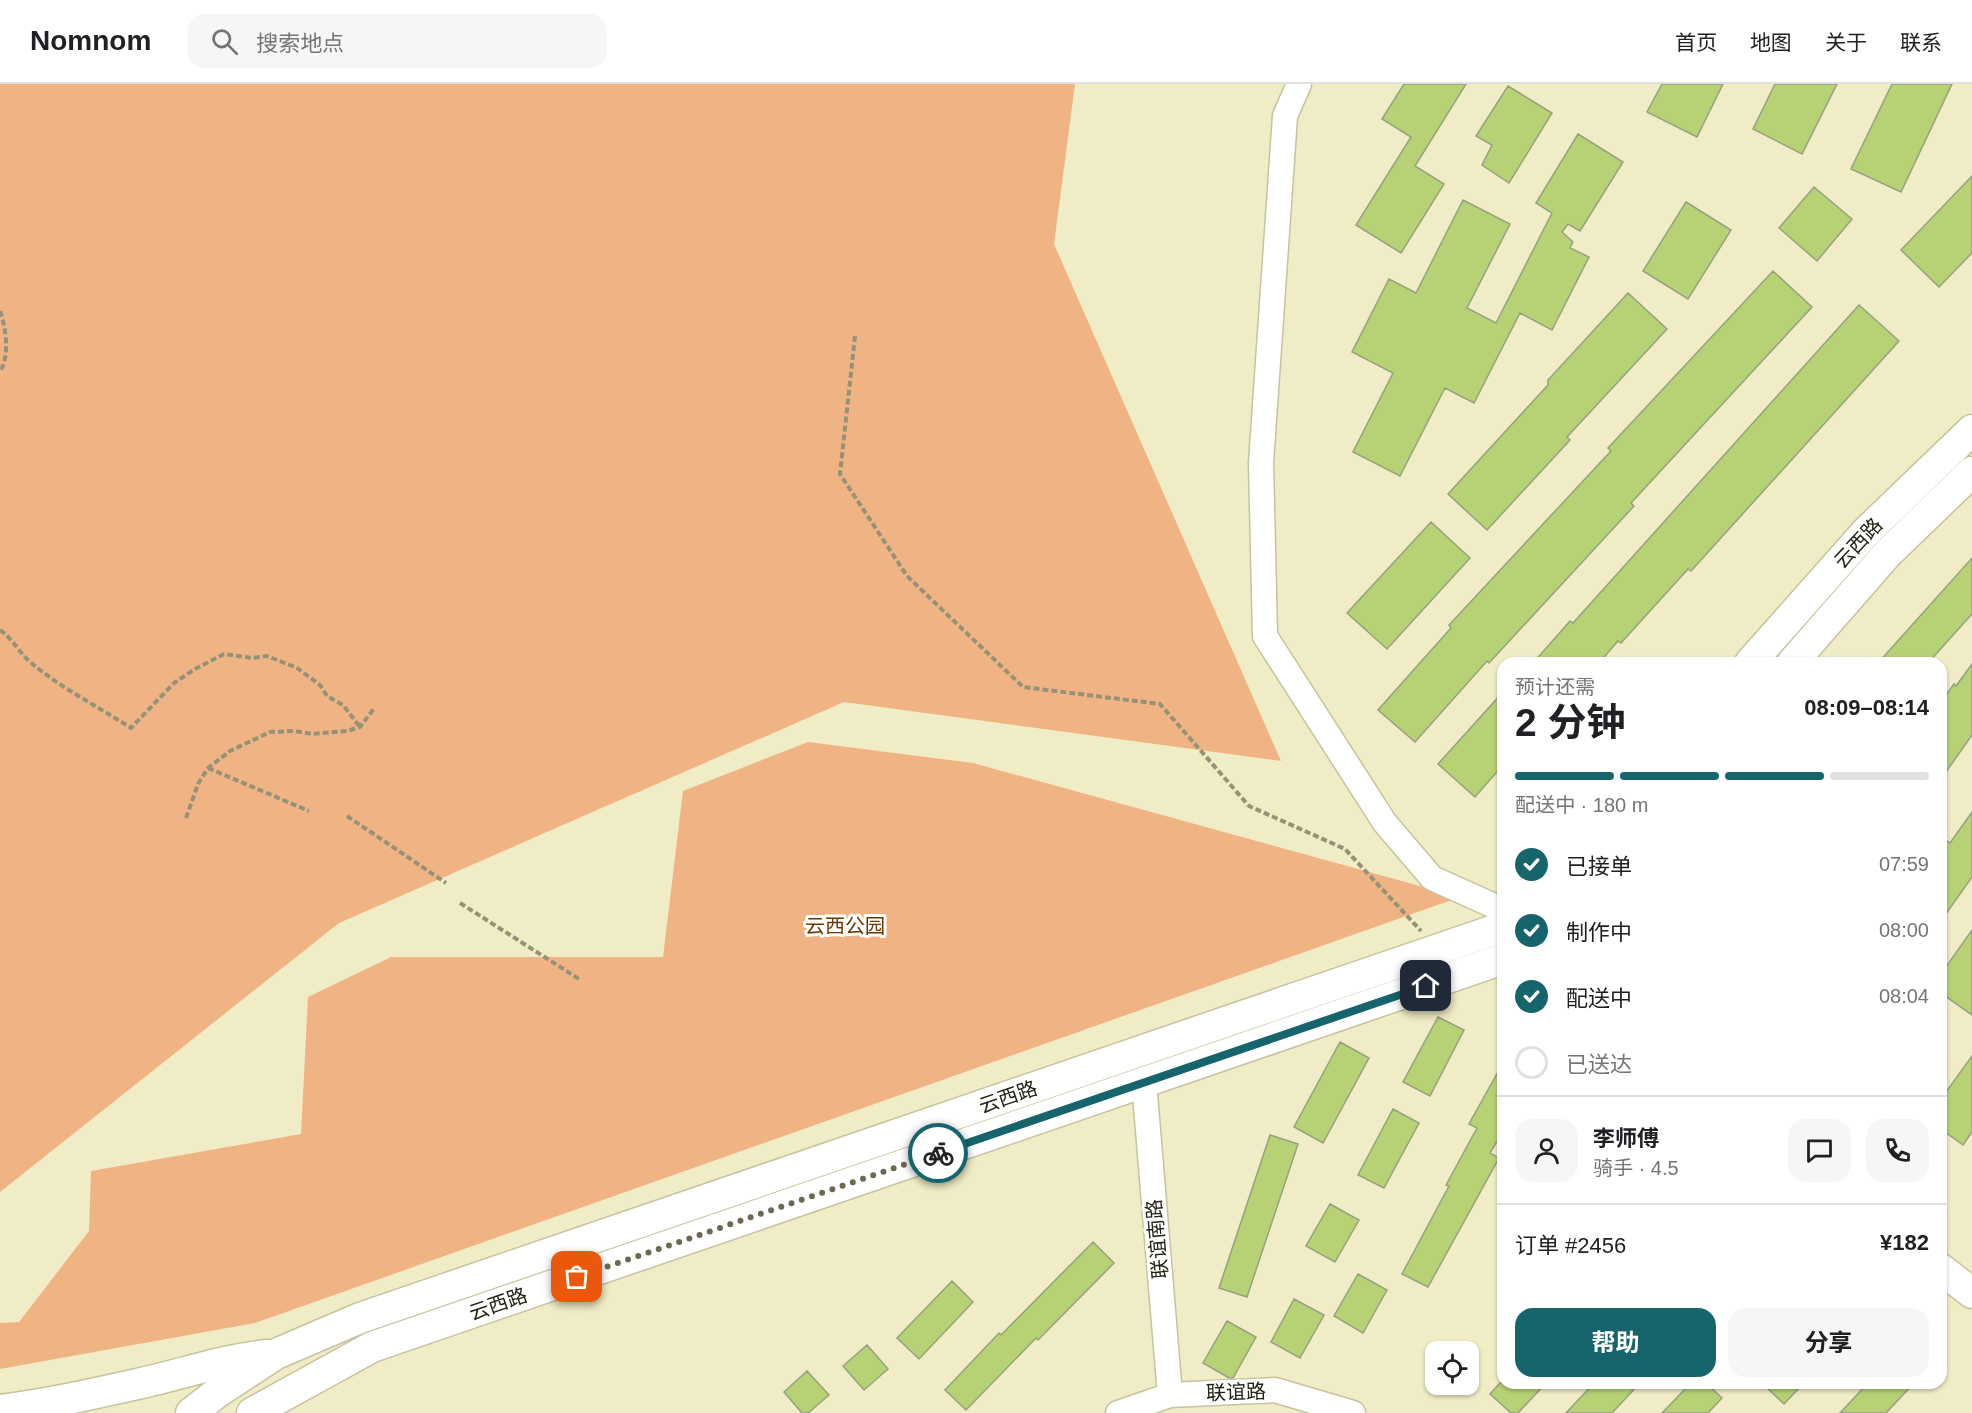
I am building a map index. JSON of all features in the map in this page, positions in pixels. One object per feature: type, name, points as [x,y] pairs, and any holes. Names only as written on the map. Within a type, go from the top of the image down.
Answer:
[{"type":"main road","name":"云西路","points":[[1755,657],[1866,532],[1972,430]]},
{"type":"main road","name":"云西路","points":[[1797,657],[1888,553],[1972,472]]},
{"type":"main road","name":"云西路","points":[[191,1413],[218,1392],[276,1354],[360,1318],[1497,929]]},
{"type":"main road","name":"云西路","points":[[252,1413],[372,1347],[1497,961]]},
{"type":"main road","points":[[1947,1274],[1972,1293]]},
{"type":"main road","name":"云西路","points":[[0,1410],[71,1399],[237,1358],[276,1354]]},
{"type":"main road","points":[[282,1413],[303,1385]]},
{"type":"street","points":[[1299,84],[1285,116],[1261,463],[1264,636],[1385,823],[1432,878],[1497,907]]},
{"type":"street","name":"联谊南路","points":[[1144,1082],[1170,1395]]},
{"type":"street","name":"联谊路","points":[[1118,1413],[1170,1395],[1275,1390],[1353,1413]]},
{"type":"path","points":[[0,311],[5,324],[5,364],[0,371]]},
{"type":"path","points":[[855,336],[840,474],[907,576],[1023,687],[1160,704],[1249,806],[1345,849],[1437,950]]},
{"type":"path","points":[[0,630],[10,637],[27,660],[131,728],[174,683],[224,654],[252,658],[267,656],[297,668],[320,685],[327,696],[348,710],[360,727]]},
{"type":"path","points":[[186,818],[198,784],[208,768],[230,751],[270,732],[296,731],[312,734],[347,731],[360,727],[375,708]]},
{"type":"path","points":[[208,768],[309,811]]},
{"type":"path","points":[[347,816],[446,883]]},
{"type":"path","points":[[460,903],[579,979]]},
{"type":"green space","points":[[0,84],[1075,84],[1054,244],[1281,761],[844,702],[339,923],[0,1192]]},
{"type":"green space","name":"云西公园","points":[[808,742],[973,763],[1460,897],[255,1323],[0,1369],[0,1323],[19,1322],[89,1231],[91,1171],[301,1134],[308,997],[391,957],[663,957],[683,791]]},
{"type":"building","points":[[1404,84],[1466,84],[1415,166],[1444,184],[1401,253],[1356,225],[1411,137],[1382,119]]},
{"type":"building","points":[[1662,84],[1723,84],[1697,137],[1647,112]]},
{"type":"building","points":[[1775,84],[1837,84],[1802,154],[1753,129]]},
{"type":"building","points":[[1892,84],[1952,84],[1901,192],[1851,169]]},
{"type":"building","points":[[1508,86],[1552,113],[1509,183],[1482,165],[1492,145],[1476,136]]},
{"type":"building","points":[[1578,134],[1623,162],[1580,231],[1568,224],[1562,232],[1573,242],[1570,248],[1589,257],[1552,330],[1520,313],[1474,403],[1445,388],[1400,476],[1353,452],[1393,373],[1352,352],[1389,279],[1416,293],[1463,200],[1510,224],[1467,308],[1496,323],[1552,213],[1536,203]]},
{"type":"building","points":[[1972,176],[1972,253],[1939,287],[1901,250]]},
{"type":"building","points":[[1814,187],[1852,219],[1817,261],[1779,228]]},
{"type":"building","points":[[1686,202],[1731,230],[1688,299],[1643,271]]},
{"type":"building","points":[[1773,271],[1812,307],[1631,503],[1634,506],[1489,663],[1487,661],[1415,742],[1378,710],[1451,628],[1449,625],[1611,451],[1608,448]]},
{"type":"building","points":[[1628,293],[1667,329],[1567,437],[1570,440],[1487,530],[1448,494]]},
{"type":"building","points":[[1859,305],[1899,341],[1691,571],[1688,569],[1621,643],[1618,641],[1604,657],[1538,657],[1570,621],[1573,623]]},
{"type":"building","points":[[1431,522],[1470,558],[1387,649],[1347,613]]},
{"type":"building","points":[[1972,558],[1972,614],[1933,657],[1883,657]]},
{"type":"building","points":[[1972,664],[1972,735],[1947,770],[1947,694],[1954,684],[1956,686]]},
{"type":"building","points":[[1497,699],[1497,772],[1475,797],[1438,764]]},
{"type":"building","points":[[1972,812],[1972,877],[1947,912],[1947,841],[1950,843]]},
{"type":"building","points":[[1972,930],[1972,1015],[1947,997],[1947,965]]},
{"type":"building","points":[[1438,1017],[1464,1030],[1430,1096],[1403,1082]]},
{"type":"building","points":[[1340,1042],[1369,1058],[1323,1143],[1294,1127]]},
{"type":"building","points":[[1972,1056],[1972,1132],[1963,1145],[1947,1133],[1947,1091]]},
{"type":"building","points":[[1497,1074],[1497,1141],[1490,1153],[1497,1157],[1497,1162],[1428,1287],[1402,1274],[1477,1128],[1469,1124]]},
{"type":"building","points":[[1393,1109],[1419,1123],[1384,1188],[1358,1175]]},
{"type":"building","points":[[1270,1135],[1298,1144],[1247,1297],[1219,1288]]},
{"type":"building","points":[[1330,1204],[1359,1220],[1335,1262],[1306,1246]]},
{"type":"building","points":[[1093,1242],[1114,1263],[966,1410],[945,1390],[999,1333],[1001,1335]]},
{"type":"building","points":[[1358,1274],[1387,1290],[1363,1333],[1334,1316]]},
{"type":"building","points":[[952,1281],[973,1302],[919,1359],[897,1338]]},
{"type":"building","points":[[1294,1299],[1324,1315],[1300,1358],[1271,1342]]},
{"type":"building","points":[[1227,1321],[1256,1337],[1233,1378],[1203,1363]]},
{"type":"building","points":[[867,1345],[888,1369],[864,1390],[843,1366]]},
{"type":"building","points":[[807,1371],[829,1395],[808,1413],[802,1413],[784,1392]]},
{"type":"building","points":[[1497,1386],[1497,1389],[1540,1389],[1518,1413],[1511,1413],[1490,1394]]},
{"type":"building","points":[[1588,1389],[1634,1389],[1612,1413],[1566,1413]]},
{"type":"building","points":[[1685,1389],[1712,1389],[1722,1398],[1708,1413],[1662,1413]]},
{"type":"building","points":[[1768,1389],[1798,1389],[1784,1404]]},
{"type":"building","points":[[1862,1389],[1908,1389],[1886,1413],[1840,1413]]},
{"type":"way so far","points":[[577,1277],[938,1153]]},
{"type":"route","points":[[938,1153],[1426,986]]}]
